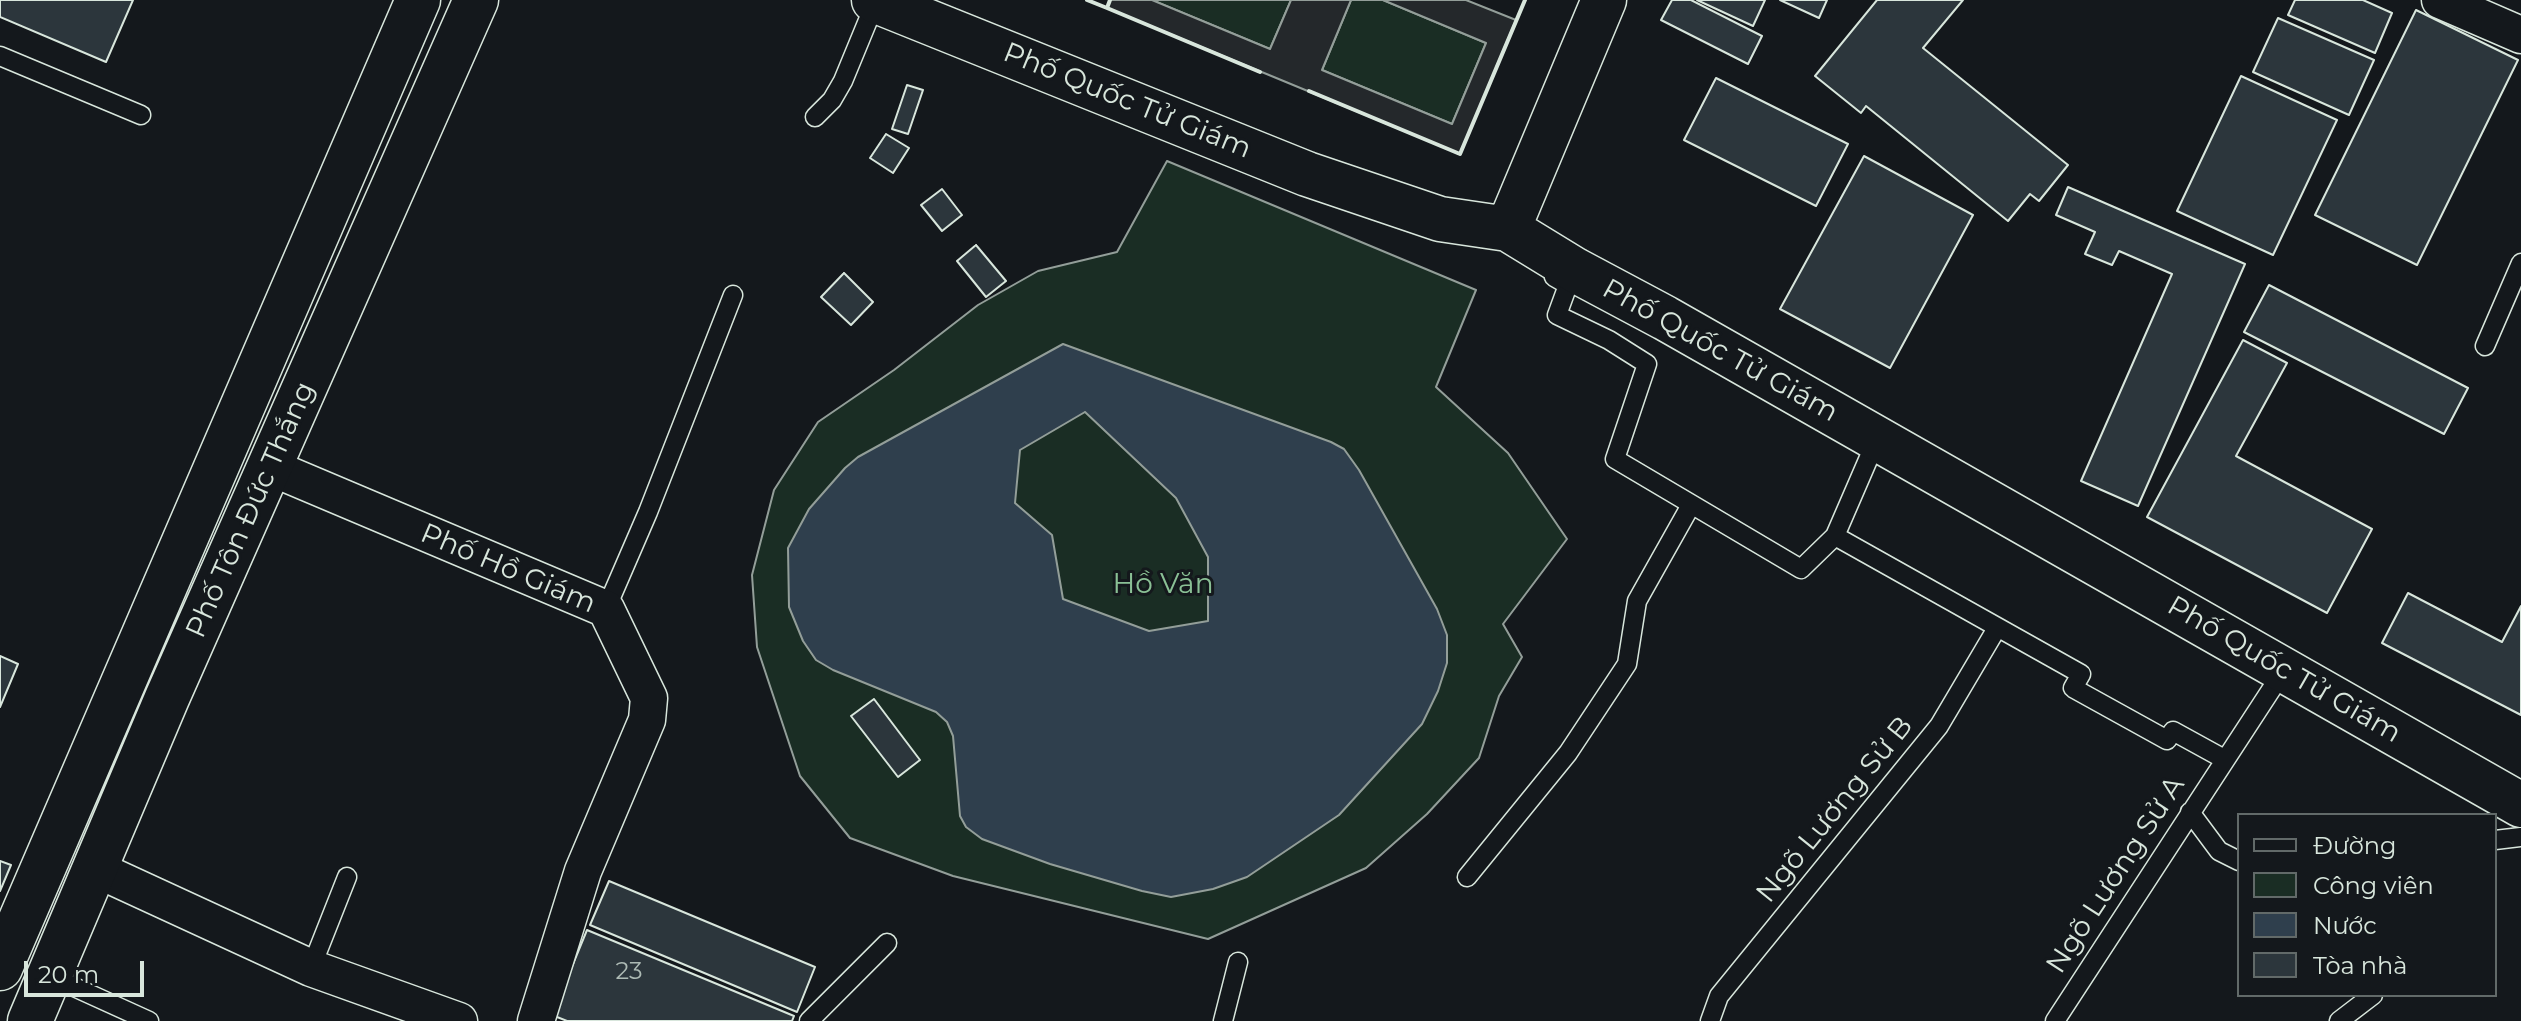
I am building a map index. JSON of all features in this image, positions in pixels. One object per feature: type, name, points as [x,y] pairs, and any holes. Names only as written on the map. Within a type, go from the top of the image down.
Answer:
[{"type":"main road","name":"Phố Tôn Đức Thắng","points":[[0,968],[418,0]]},
{"type":"main road","name":"Phố Tôn Đức Thắng","points":[[30,1021],[203,616],[476,0]]},
{"type":"main road","name":"Phố Quốc Tử Giám","points":[[875,0],[1307,174],[1440,219],[1498,235],[1575,270],[2521,805]]},
{"type":"main road","points":[[1498,235],[1604,0]]},
{"type":"main road","points":[[160,595],[203,616]]},
{"type":"street","points":[[2440,0],[2521,35]]},
{"type":"street","name":"Phố Hồ Giám","points":[[270,467],[606,609],[649,698],[647,720],[583,871],[536,1021]]},
{"type":"street","points":[[94,868],[311,968],[459,1021]]},
{"type":"lane","points":[[815,117],[832,100],[843,81],[875,0]]},
{"type":"lane","points":[[0,56],[141,115]]},
{"type":"lane","points":[[2485,346],[2521,263]]},
{"type":"lane","points":[[1533,266],[1568,285],[1557,315],[1609,340],[1647,364],[1615,459],[1801,569],[1835,536],[1877,439]]},
{"type":"lane","points":[[606,609],[648,512],[733,295]]},
{"type":"lane","points":[[1467,877],[1568,753],[1627,664],[1637,601],[1691,505]]},
{"type":"lane","points":[[1835,536],[2081,674],[2073,688],[2167,740],[2173,731],[2224,759]]},
{"type":"lane","name":"Ngõ Lương Sử B","points":[[1710,1021],[1719,996],[1939,726],[1997,628]]},
{"type":"lane","name":"Ngõ Lương Sử A","points":[[2055,1021],[2284,670]]},
{"type":"lane","points":[[2190,812],[2219,851],[2237,860]]},
{"type":"lane","points":[[2497,840],[2521,837]]},
{"type":"lane","points":[[311,968],[347,877]]},
{"type":"lane","points":[[809,1021],[887,943]]},
{"type":"lane","points":[[1223,1021],[1238,962]]},
{"type":"lane","points":[[49,975],[149,1021]]},
{"type":"lane","points":[[2339,1021],[2370,997]]},
{"type":"green space","points":[[1152,0],[1291,0],[1270,49]]},
{"type":"green space","points":[[1351,0],[1383,0],[1486,43],[1452,124],[1322,70]]},
{"type":"green space","name":"Hồ Văn","points":[[1167,161],[1476,290],[1436,387],[1508,453],[1567,539],[1503,624],[1522,657],[1499,696],[1479,758],[1427,814],[1366,868],[1208,939],[953,876],[850,838],[800,776],[757,647],[752,575],[774,490],[818,422],[894,370],[978,305],[1038,271],[1117,252]]},
{"type":"shaded area","points":[[1110,0],[1152,0],[1270,49],[1291,0],[1351,0],[1322,70],[1452,124],[1486,43],[1383,0],[1466,0],[1516,20],[1460,154],[1107,8]]},
{"type":"water","name":"Hồ Văn","points":[[1063,344],[1331,442],[1344,449],[1359,470],[1437,609],[1447,635],[1447,663],[1438,691],[1422,724],[1339,815],[1247,877],[1213,889],[1171,897],[1142,891],[1050,864],[982,839],[966,827],[960,816],[953,736],[947,722],[936,712],[833,670],[816,660],[803,641],[789,607],[788,548],[809,509],[858,457]],"holes":[[[1085,412],[1176,498],[1208,557],[1208,621],[1149,631],[1063,599],[1052,535],[1015,503],[1020,450]]]},
{"type":"building","points":[[0,0],[133,0],[106,62],[0,17]]},
{"type":"building","points":[[1672,0],[1691,0],[1762,36],[1748,64],[1661,20]]},
{"type":"building","points":[[1697,0],[1765,0],[1753,26]]},
{"type":"building","points":[[1780,0],[1827,0],[1819,18]]},
{"type":"building","points":[[1877,0],[1963,0],[1923,48],[2068,165],[2039,201],[2030,194],[2008,221],[1866,106],[1861,113],[1815,76]]},
{"type":"building","points":[[2295,0],[2363,0],[2392,13],[2375,53],[2288,15]]},
{"type":"building","points":[[2416,10],[2518,60],[2417,265],[2315,215]]},
{"type":"building","points":[[2278,18],[2374,60],[2349,115],[2253,72]]},
{"type":"building","points":[[2241,76],[2337,120],[2273,255],[2177,211]]},
{"type":"building","points":[[1716,78],[1848,144],[1816,206],[1684,140]]},
{"type":"building","points":[[907,85],[923,90],[908,134],[892,129]]},
{"type":"building","points":[[886,134],[909,148],[893,173],[870,158]]},
{"type":"building","points":[[1864,156],[1973,215],[1890,368],[1780,309]]},
{"type":"building","points":[[2068,187],[2245,264],[2138,506],[2081,481],[2172,274],[2119,251],[2112,265],[2085,254],[2095,232],[2056,215]]},
{"type":"building","points":[[942,189],[962,215],[942,231],[921,205]]},
{"type":"building","points":[[976,245],[1006,281],[986,297],[957,261]]},
{"type":"building","points":[[844,273],[873,302],[851,325],[821,297]]},
{"type":"building","points":[[2269,285],[2468,388],[2444,434],[2244,332]]},
{"type":"building","points":[[2243,340],[2287,363],[2236,456],[2372,529],[2327,613],[2147,517]]},
{"type":"building","points":[[2408,593],[2502,642],[2521,606],[2521,715],[2382,643]]},
{"type":"building","points":[[0,656],[18,664],[0,707]]},
{"type":"building","points":[[874,699],[920,760],[898,777],[851,716]]},
{"type":"building","points":[[0,861],[11,865],[0,891]]},
{"type":"building","points":[[609,881],[815,967],[797,1012],[590,925]]},
{"type":"building","points":[[587,930],[794,1016],[792,1021],[567,1021],[552,1015]]},
{"type":"wall","points":[[1087,0],[1107,8]]},
{"type":"wall","points":[[1110,0],[1107,8],[1260,72]]},
{"type":"wall","points":[[1309,91],[1460,154],[1525,0]]}]
